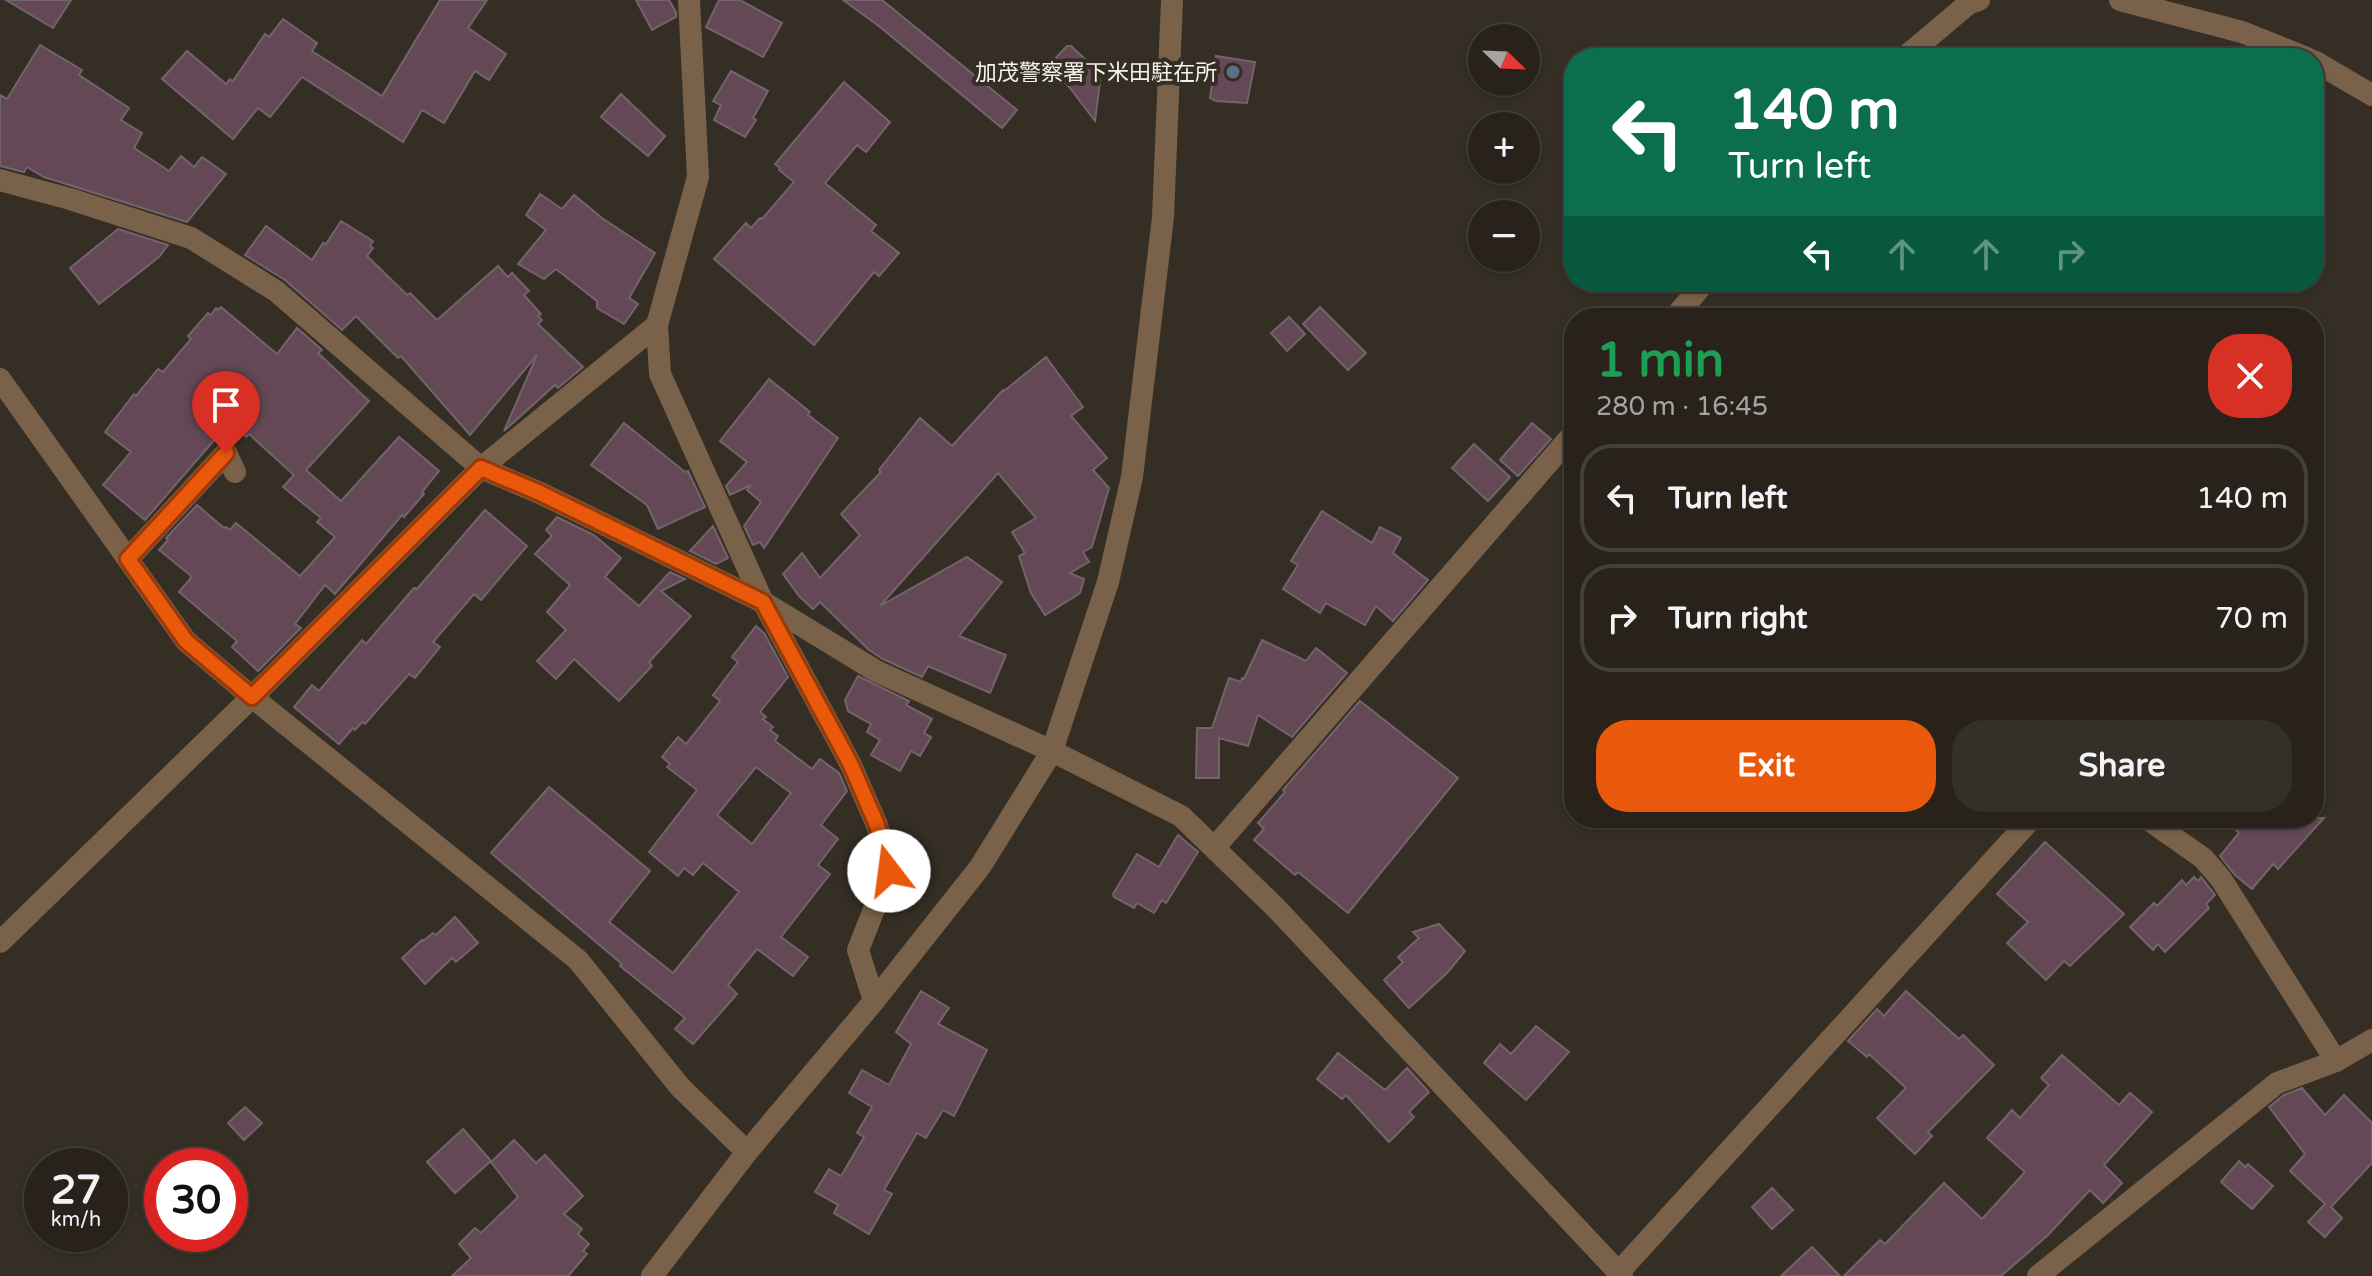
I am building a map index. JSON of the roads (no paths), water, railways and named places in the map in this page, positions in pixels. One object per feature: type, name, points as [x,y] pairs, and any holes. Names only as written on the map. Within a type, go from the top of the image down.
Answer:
[{"type":"street","points":[[689,0],[698,177],[657,325],[660,374],[763,602],[850,763],[877,825],[889,871],[858,950],[874,1001]]},
{"type":"street","points":[[652,1276],[747,1152],[874,1001],[980,867],[1052,751],[1108,582],[1132,477],[1163,217],[1172,0]]},
{"type":"street","points":[[1916,48],[1968,4],[1979,0]]},
{"type":"street","points":[[2120,0],[2242,32],[2282,48]]},
{"type":"street","points":[[2324,67],[2372,95]]},
{"type":"street","points":[[0,180],[191,238],[276,291],[481,468],[540,493],[763,602],[876,671],[1052,751],[1181,816],[1275,907],[1615,1273],[2023,828]]},
{"type":"street","points":[[1683,308],[1696,292]]},
{"type":"street","points":[[0,942],[481,468],[657,325]]},
{"type":"street","points":[[0,379],[186,641],[578,960],[680,1087],[747,1152]]},
{"type":"street","points":[[1215,847],[1564,445]]},
{"type":"street","points":[[128,559],[226,453],[235,472]]},
{"type":"street","points":[[2160,828],[2203,858],[2221,879],[2336,1061]]},
{"type":"street","points":[[2038,1276],[2277,1083],[2336,1061],[2372,1040]]},
{"type":"place","name":"加茂警察署下米田駐在所","points":[[1233,72]]}]
